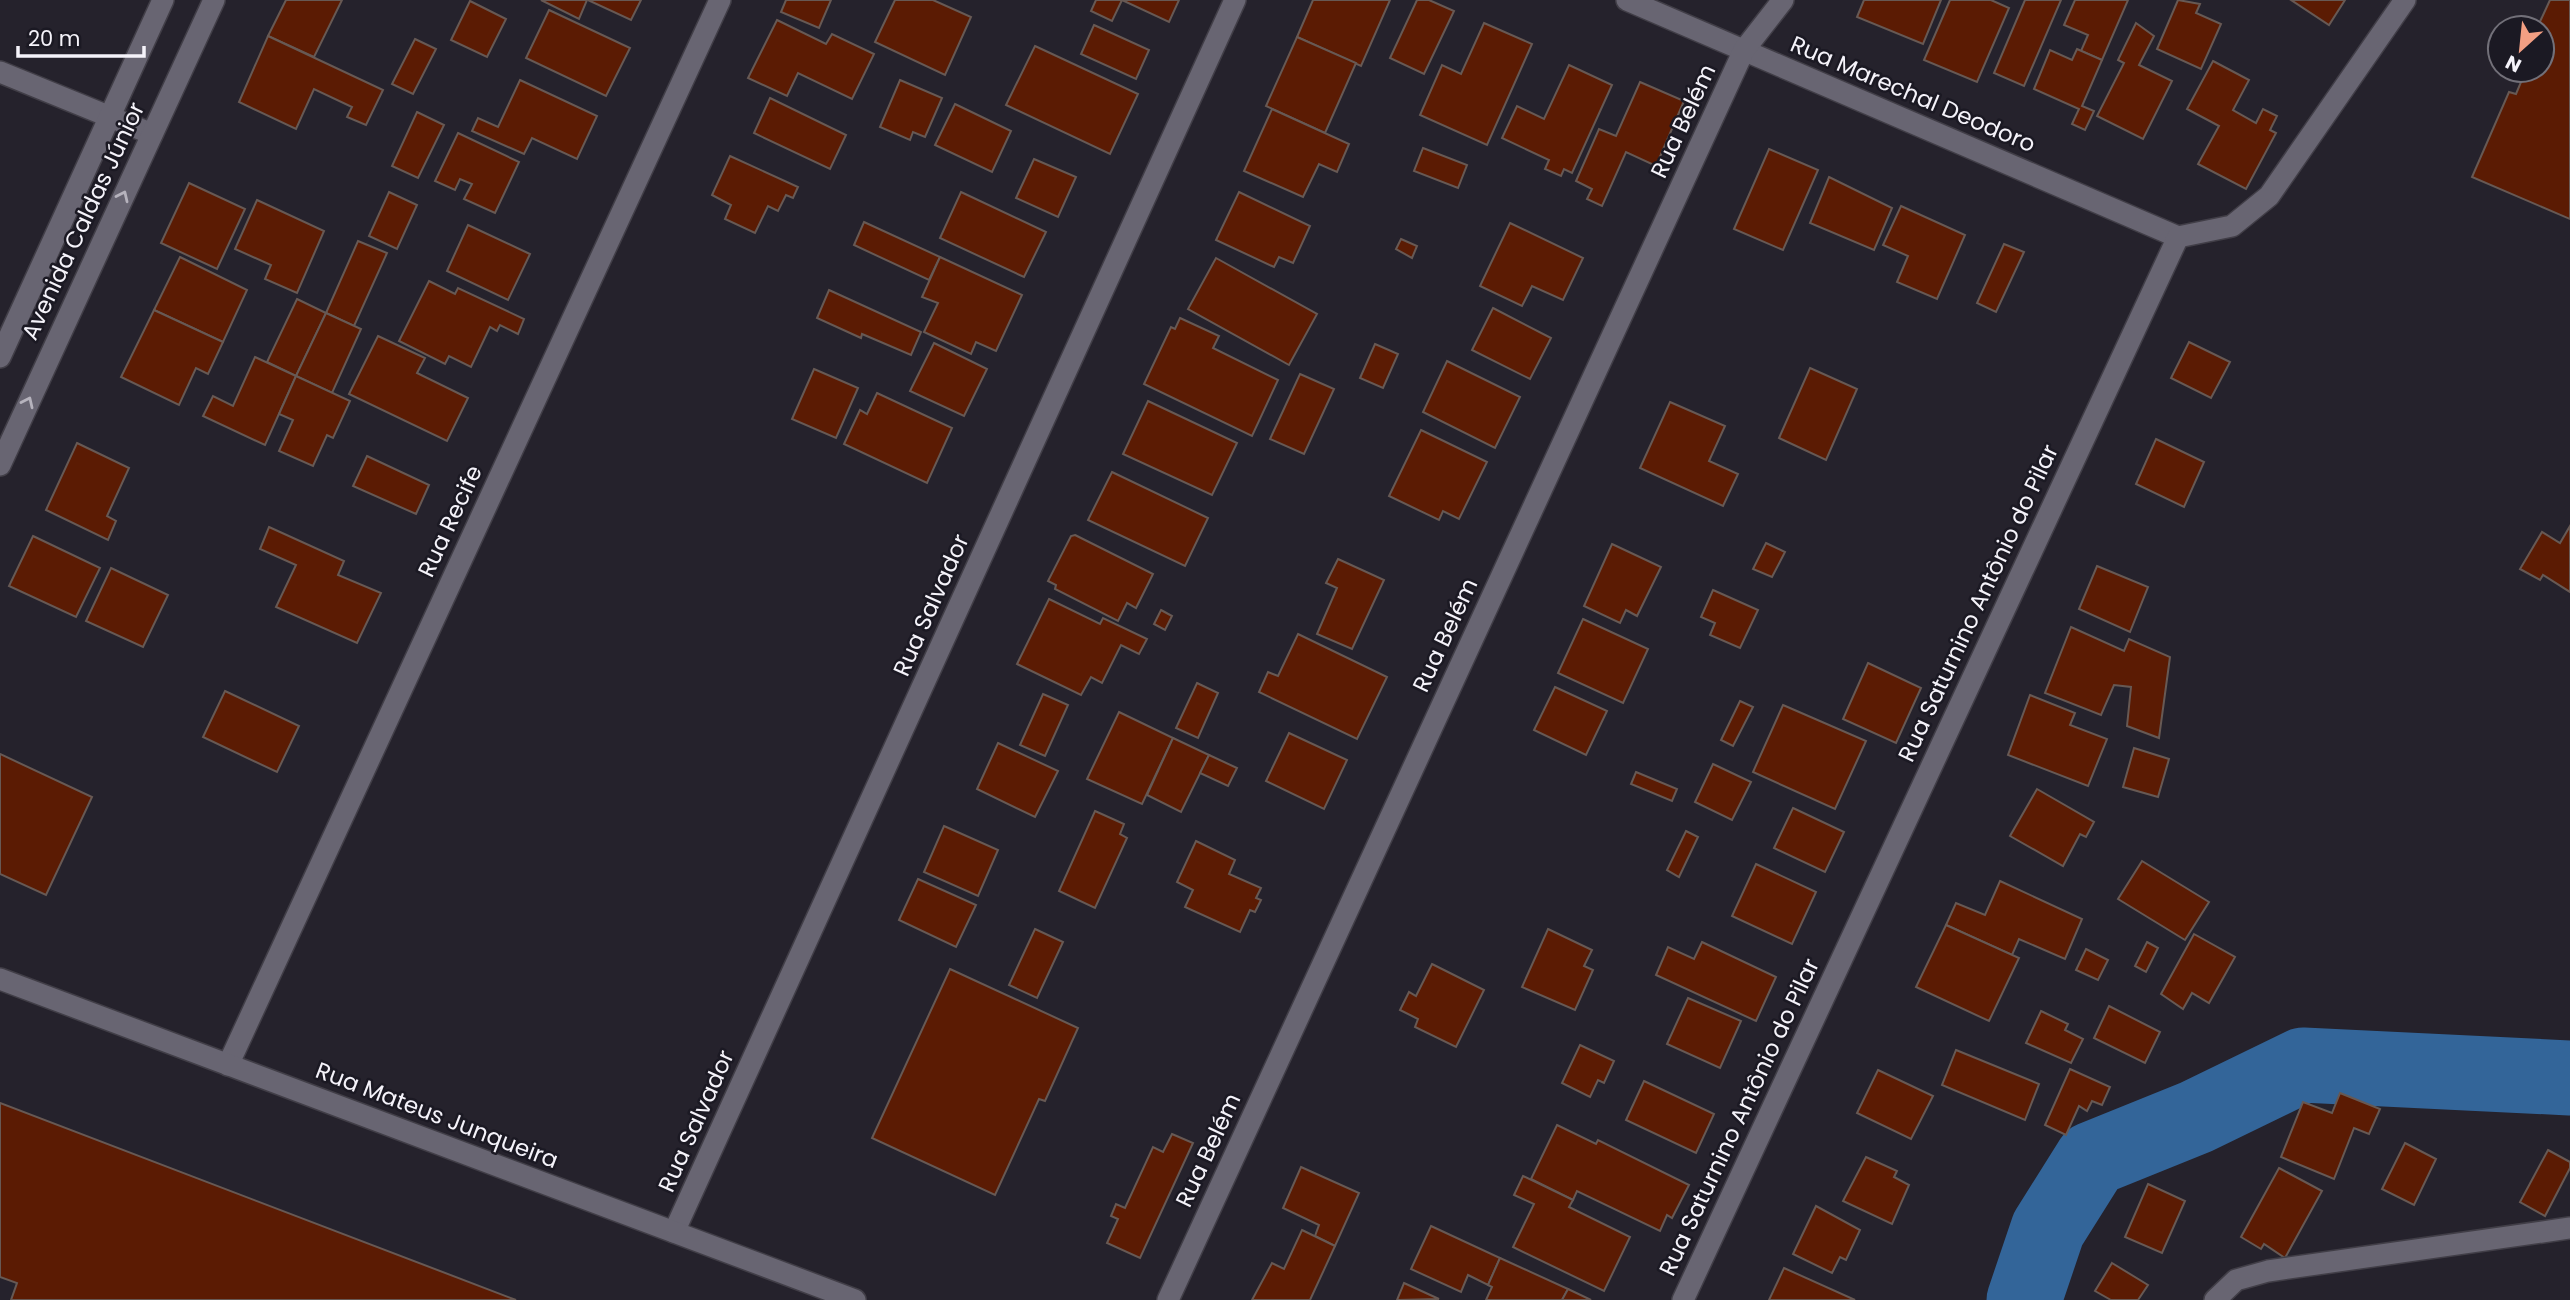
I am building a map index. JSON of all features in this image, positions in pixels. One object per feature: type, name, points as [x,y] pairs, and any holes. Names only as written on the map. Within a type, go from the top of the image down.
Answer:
[{"type":"street","name":"Avenida Caldas Júnior","points":[[0,357],[163,0]]},
{"type":"street","name":"Avenida Caldas Júnior","points":[[0,464],[214,0]]},
{"type":"street","name":"Rua Recife","points":[[228,1065],[720,0]]},
{"type":"street","name":"Rua Salvador","points":[[674,1232],[1235,0]]},
{"type":"street","name":"Rua Marechal Deodoro","points":[[1627,0],[2178,237]]},
{"type":"street","name":"Rua Belém","points":[[1168,1300],[1744,50],[1783,0]]},
{"type":"street","points":[[2178,237],[2232,226],[2269,196],[2404,0]]},
{"type":"street","points":[[0,72],[152,134]]},
{"type":"street","name":"Rua Saturnino Antônio do Pilar","points":[[1683,1300],[2178,237]]},
{"type":"street","name":"Rua Mateus Junqueira","points":[[0,979],[855,1300]]},
{"type":"street","points":[[2215,1300],[2236,1280],[2269,1271],[2570,1228]]},
{"type":"building","points":[[286,0],[342,0],[314,57],[268,36]]},
{"type":"building","points":[[541,0],[587,0],[579,19]]},
{"type":"building","points":[[588,0],[641,0],[631,20]]},
{"type":"building","points":[[786,0],[831,0],[819,28],[781,12]]},
{"type":"building","points":[[895,0],[933,0],[971,17],[945,75],[875,42]]},
{"type":"building","points":[[1096,0],[1122,0],[1112,21],[1091,11]]},
{"type":"building","points":[[1122,0],[1179,0],[1169,22]]},
{"type":"building","points":[[1313,0],[1390,0],[1361,66],[1297,37]]},
{"type":"building","points":[[1417,0],[1429,0],[1454,11],[1424,74],[1390,58]]},
{"type":"building","points":[[1864,0],[1941,0],[1923,44],[1857,17]]},
{"type":"building","points":[[1950,0],[1991,0],[2009,8],[1977,82],[1924,60]]},
{"type":"building","points":[[2025,0],[2061,0],[2024,86],[1994,73]]},
{"type":"building","points":[[2075,0],[2128,0],[2102,60],[2081,51],[2088,35],[2064,25]]},
{"type":"building","points":[[2178,0],[2200,4],[2196,13],[2221,24],[2201,69],[2157,49]]},
{"type":"building","points":[[2291,0],[2345,0],[2329,25]]},
{"type":"building","points":[[2550,0],[2570,0],[2570,219],[2472,177],[2509,92],[2516,94],[2520,84],[2556,84],[2556,14],[2544,14]]},
{"type":"building","points":[[470,1],[506,19],[487,57],[451,40]]},
{"type":"building","points":[[549,10],[630,48],[606,96],[526,58]]},
{"type":"building","points":[[777,20],[826,44],[832,34],[874,54],[852,99],[798,73],[787,96],[748,78]]},
{"type":"building","points":[[1484,23],[1532,44],[1487,145],[1420,115],[1442,65],[1461,74]]},
{"type":"building","points":[[2136,23],[2154,36],[2139,65],[2172,81],[2143,139],[2097,116],[2124,63],[2118,60]]},
{"type":"building","points":[[1094,25],[1149,50],[1136,79],[1081,54]]},
{"type":"building","points":[[268,36],[383,90],[366,125],[347,117],[352,107],[314,89],[296,129],[239,102]]},
{"type":"building","points":[[1297,37],[1356,63],[1325,133],[1266,106]]},
{"type":"building","points":[[415,39],[436,49],[413,94],[392,84]]},
{"type":"building","points":[[1035,46],[1138,94],[1110,154],[1006,105]]},
{"type":"building","points":[[2077,49],[2102,60],[2082,106],[2094,111],[2085,130],[2072,124],[2079,109],[2034,89],[2050,50],[2072,60]]},
{"type":"building","points":[[2213,61],[2249,80],[2233,110],[2256,123],[2263,109],[2277,116],[2270,130],[2276,133],[2246,189],[2198,164],[2219,126],[2187,109]]},
{"type":"building","points":[[1569,65],[1612,85],[1572,173],[1564,169],[1561,176],[1545,169],[1549,160],[1502,138],[1517,106],[1544,119]]},
{"type":"building","points":[[520,80],[597,116],[577,159],[532,138],[524,154],[472,131],[478,118],[498,127]]},
{"type":"building","points":[[900,80],[942,98],[925,137],[913,132],[910,140],[880,127]]},
{"type":"building","points":[[1640,82],[1684,101],[1656,166],[1626,152],[1602,206],[1587,199],[1592,189],[1576,181],[1599,129],[1616,136]]},
{"type":"building","points":[[770,98],[846,135],[830,169],[754,133]]},
{"type":"building","points":[[955,104],[1011,131],[992,172],[935,145]]},
{"type":"building","points":[[1272,109],[1349,144],[1337,172],[1319,164],[1303,197],[1244,171]]},
{"type":"building","points":[[417,112],[444,125],[418,178],[392,166]]},
{"type":"building","points":[[458,133],[519,162],[495,213],[464,199],[472,184],[460,179],[455,190],[435,181]]},
{"type":"building","points":[[1423,148],[1467,165],[1458,188],[1414,171]]},
{"type":"building","points":[[1769,149],[1818,170],[1783,250],[1734,229]]},
{"type":"building","points":[[730,156],[798,187],[793,198],[786,195],[778,211],[768,206],[755,233],[725,219],[731,205],[712,195]]},
{"type":"building","points":[[1034,159],[1076,177],[1058,217],[1016,198]]},
{"type":"building","points":[[1829,177],[1892,208],[1874,250],[1810,223]]},
{"type":"building","points":[[189,183],[245,209],[217,269],[161,243]]},
{"type":"building","points":[[389,192],[417,205],[397,249],[369,236]]},
{"type":"building","points":[[961,192],[1046,232],[1024,277],[940,238]]},
{"type":"building","points":[[1239,192],[1310,226],[1293,263],[1279,257],[1274,267],[1216,240]]},
{"type":"building","points":[[257,200],[324,231],[297,293],[265,279],[271,265],[235,249]]},
{"type":"building","points":[[1901,206],[1965,235],[1937,299],[1897,282],[1908,256],[1883,245]]},
{"type":"building","points":[[864,222],[940,257],[929,280],[854,245]]},
{"type":"building","points":[[1510,223],[1583,258],[1563,300],[1532,286],[1522,306],[1480,286]]},
{"type":"building","points":[[468,225],[530,254],[508,300],[447,271]]},
{"type":"building","points":[[1401,239],[1417,246],[1412,258],[1396,249]]},
{"type":"building","points":[[358,241],[387,253],[354,326],[326,313]]},
{"type":"building","points":[[2004,244],[2024,252],[1996,312],[1977,303]]},
{"type":"building","points":[[180,257],[247,290],[223,342],[154,310]]},
{"type":"building","points":[[940,257],[1022,295],[996,351],[976,342],[971,354],[924,332],[938,303],[922,297]]},
{"type":"building","points":[[1216,258],[1317,314],[1289,365],[1188,309]]},
{"type":"building","points":[[429,281],[455,294],[458,288],[524,319],[518,334],[500,325],[497,331],[490,327],[471,367],[449,356],[445,364],[399,341]]},
{"type":"building","points":[[829,290],[921,332],[911,355],[862,334],[861,338],[817,318]]},
{"type":"building","points":[[297,299],[326,313],[296,376],[267,362]]},
{"type":"building","points":[[1493,308],[1551,338],[1530,379],[1472,350]]},
{"type":"building","points":[[154,310],[223,342],[208,374],[196,368],[179,405],[121,377]]},
{"type":"building","points":[[326,313],[361,329],[332,393],[296,376]]},
{"type":"building","points":[[1180,318],[1219,336],[1213,348],[1278,380],[1252,436],[1144,384],[1171,327],[1175,329]]},
{"type":"building","points":[[378,336],[425,358],[417,373],[468,398],[447,441],[349,394]]},
{"type":"building","points":[[2189,342],[2230,362],[2211,398],[2171,378]]},
{"type":"building","points":[[934,343],[987,369],[964,416],[910,391]]},
{"type":"building","points":[[1375,344],[1398,354],[1383,388],[1360,378]]},
{"type":"building","points":[[255,357],[296,376],[265,445],[203,416],[213,396],[233,406]]},
{"type":"building","points":[[1447,361],[1520,397],[1495,448],[1423,412]]},
{"type":"building","points":[[1810,368],[1857,389],[1826,460],[1779,438]]},
{"type":"building","points":[[814,369],[858,388],[836,438],[792,419]]},
{"type":"building","points":[[1300,374],[1334,389],[1304,454],[1270,439]]},
{"type":"building","points":[[296,376],[350,401],[333,438],[327,435],[313,466],[279,451],[293,420],[279,414]]},
{"type":"building","points":[[877,393],[952,428],[927,483],[844,444],[860,410],[867,414]]},
{"type":"building","points":[[1148,401],[1237,443],[1212,495],[1123,454]]},
{"type":"building","points":[[1670,402],[1725,426],[1709,461],[1738,474],[1723,506],[1640,468]]},
{"type":"building","points":[[1421,430],[1487,462],[1459,519],[1443,511],[1439,520],[1389,496]]},
{"type":"building","points":[[2156,439],[2204,462],[2184,507],[2136,484]]},
{"type":"building","points":[[77,443],[129,468],[107,516],[116,521],[108,540],[46,510]]},
{"type":"building","points":[[367,456],[429,485],[416,514],[353,486]]},
{"type":"building","points":[[1112,472],[1208,518],[1185,566],[1088,520]]},
{"type":"building","points":[[2570,526],[2570,592],[2543,575],[2540,580],[2520,569],[2542,532],[2560,543]]},
{"type":"building","points":[[269,527],[344,561],[338,575],[381,593],[357,643],[276,607],[296,565],[260,549]]},
{"type":"building","points":[[1075,535],[1153,574],[1136,608],[1127,603],[1118,621],[1055,589],[1056,585],[1048,581],[1071,536]]},
{"type":"building","points":[[33,536],[100,568],[76,617],[9,586]]},
{"type":"building","points":[[1766,543],[1785,552],[1772,577],[1753,569]]},
{"type":"building","points":[[1612,544],[1661,567],[1637,616],[1626,610],[1620,623],[1584,606]]},
{"type":"building","points":[[1338,559],[1384,580],[1352,649],[1317,634],[1337,588],[1326,583]]},
{"type":"building","points":[[2097,566],[2148,587],[2130,632],[2079,609]]},
{"type":"building","points":[[111,568],[168,595],[143,647],[86,621]]},
{"type":"building","points":[[1713,590],[1758,610],[1740,648],[1710,635],[1715,623],[1701,617]]},
{"type":"building","points":[[1049,599],[1100,624],[1103,618],[1147,639],[1139,654],[1121,645],[1102,683],[1091,677],[1081,695],[1017,664]]},
{"type":"building","points":[[1161,610],[1172,616],[1165,630],[1154,624]]},
{"type":"building","points":[[1583,619],[1648,649],[1623,703],[1558,673]]},
{"type":"building","points":[[2071,627],[2124,651],[2129,639],[2170,657],[2159,738],[2127,726],[2131,687],[2114,685],[2101,715],[2045,693]]},
{"type":"building","points":[[1298,634],[1387,677],[1357,739],[1259,692],[1268,672],[1278,676]]},
{"type":"building","points":[[1868,663],[1921,688],[1896,743],[1843,719]]},
{"type":"building","points":[[1197,683],[1218,693],[1198,738],[1176,728]]},
{"type":"building","points":[[1555,687],[1607,711],[1586,755],[1534,730]]},
{"type":"building","points":[[225,691],[299,726],[277,772],[203,737]]},
{"type":"building","points":[[1043,694],[1068,705],[1045,756],[1020,745]]},
{"type":"building","points":[[2030,695],[2075,713],[2070,725],[2107,739],[2088,786],[2008,755]]},
{"type":"building","points":[[1740,701],[1753,707],[1733,746],[1721,740]]},
{"type":"building","points":[[1783,705],[1866,741],[1835,809],[1753,772]]},
{"type":"building","points":[[1119,712],[1173,738],[1142,804],[1087,779]]},
{"type":"building","points":[[1289,733],[1347,760],[1324,809],[1266,781]]},
{"type":"building","points":[[1173,738],[1209,755],[1181,812],[1147,795]]},
{"type":"building","points":[[998,743],[1058,771],[1035,817],[977,789]]},
{"type":"building","points":[[2134,748],[2169,759],[2158,797],[2123,787]]},
{"type":"building","points":[[0,754],[92,797],[46,895],[0,874]]},
{"type":"building","points":[[1209,755],[1237,768],[1228,786],[1200,773]]},
{"type":"building","points":[[1713,764],[1751,782],[1732,820],[1695,802]]},
{"type":"building","points":[[1636,772],[1677,789],[1672,801],[1631,784]]},
{"type":"building","points":[[2037,789],[2094,822],[2086,837],[2080,834],[2063,866],[2010,836]]},
{"type":"building","points":[[1793,808],[1844,832],[1825,872],[1774,848]]},
{"type":"building","points":[[1095,811],[1124,824],[1120,834],[1127,838],[1095,908],[1059,891]]},
{"type":"building","points":[[944,826],[998,850],[978,896],[924,872]]},
{"type":"building","points":[[1686,831],[1698,837],[1679,877],[1667,870]]},
{"type":"building","points":[[1196,841],[1235,860],[1229,874],[1261,888],[1256,898],[1261,900],[1255,912],[1250,910],[1240,932],[1185,907],[1193,890],[1177,882]]},
{"type":"building","points":[[2142,861],[2209,902],[2185,940],[2118,899]]},
{"type":"building","points":[[1756,864],[1816,892],[1792,944],[1732,916]]},
{"type":"building","points":[[918,879],[976,905],[956,947],[899,920]]},
{"type":"building","points":[[2000,881],[2082,919],[2065,959],[2019,939],[2012,955],[1946,925],[1956,903],[1985,915]]},
{"type":"building","points":[[1946,925],[2019,958],[1989,1021],[1916,987]]},
{"type":"building","points":[[1035,929],[1063,942],[1037,998],[1009,985]]},
{"type":"building","points":[[1548,929],[1592,950],[1584,966],[1593,970],[1575,1010],[1522,987]]},
{"type":"building","points":[[2194,934],[2235,957],[2209,1003],[2192,993],[2183,1009],[2161,994]]},
{"type":"building","points":[[1702,942],[1776,977],[1756,1021],[1656,975],[1668,947],[1694,959]]},
{"type":"building","points":[[2147,942],[2158,948],[2146,972],[2135,966]]},
{"type":"building","points":[[2086,949],[2108,960],[2098,980],[2076,970]]},
{"type":"building","points":[[1432,964],[1484,990],[1456,1047],[1415,1027],[1418,1019],[1400,1010],[1409,992],[1416,996]]},
{"type":"building","points":[[950,969],[1078,1028],[1045,1101],[1039,1099],[995,1195],[872,1138]]},
{"type":"building","points":[[1688,998],[1741,1021],[1720,1068],[1667,1044]]},
{"type":"building","points":[[2109,1006],[2160,1032],[2145,1063],[2094,1038]]},
{"type":"building","points":[[2041,1011],[2068,1024],[2065,1030],[2083,1039],[2071,1063],[2026,1043]]},
{"type":"building","points":[[1580,1045],[1614,1061],[1604,1083],[1598,1080],[1590,1097],[1562,1083]]},
{"type":"building","points":[[1956,1050],[2039,1084],[2025,1120],[1942,1085]]},
{"type":"building","points":[[2070,1069],[2110,1087],[2102,1105],[2092,1101],[2087,1111],[2079,1106],[2066,1135],[2045,1125]]},
{"type":"building","points":[[1878,1070],[1933,1096],[1911,1139],[1857,1113]]},
{"type":"building","points":[[1644,1081],[1714,1114],[1696,1153],[1626,1120]]},
{"type":"building","points":[[2340,1093],[2380,1109],[2369,1134],[2354,1128],[2334,1179],[2281,1157],[2303,1102],[2332,1113]]},
{"type":"building","points":[[0,1103],[516,1300],[11,1300],[17,1283],[0,1277]]},
{"type":"building","points":[[1557,1125],[1596,1144],[1598,1140],[1689,1185],[1672,1218],[1667,1215],[1660,1231],[1577,1191],[1573,1200],[1531,1179]]},
{"type":"building","points":[[1172,1134],[1193,1143],[1140,1258],[1107,1243],[1118,1219],[1111,1216],[1116,1204],[1125,1208],[1153,1147],[1163,1152]]},
{"type":"building","points":[[2405,1143],[2436,1159],[2414,1205],[2382,1189]]},
{"type":"building","points":[[2548,1150],[2570,1162],[2570,1168],[2545,1216],[2520,1202]]},
{"type":"building","points":[[1866,1157],[1897,1171],[1894,1177],[1909,1185],[1892,1224],[1843,1201]]},
{"type":"building","points":[[1301,1167],[1359,1193],[1335,1246],[1315,1236],[1319,1225],[1283,1208]]},
{"type":"building","points":[[2279,1168],[2322,1191],[2285,1258],[2264,1244],[2261,1249],[2241,1237]]},
{"type":"building","points":[[1523,1176],[1573,1200],[1569,1207],[1630,1237],[1604,1291],[1513,1247],[1534,1204],[1514,1195]]},
{"type":"building","points":[[2148,1184],[2185,1201],[2162,1253],[2125,1237]]},
{"type":"building","points":[[1816,1206],[1860,1230],[1846,1260],[1840,1257],[1832,1273],[1793,1254]]},
{"type":"building","points":[[1431,1226],[1500,1258],[1488,1285],[1468,1275],[1461,1292],[1411,1269]]},
{"type":"building","points":[[1302,1230],[1335,1246],[1310,1300],[1252,1300],[1272,1263],[1284,1269]]},
{"type":"building","points":[[1500,1258],[1568,1289],[1562,1300],[1486,1300],[1492,1287],[1488,1285]]},
{"type":"building","points":[[2112,1263],[2148,1285],[2138,1300],[2111,1300],[2095,1291]]},
{"type":"building","points":[[1784,1268],[1855,1300],[1769,1300]]},
{"type":"building","points":[[1404,1283],[1439,1299],[1397,1300]]},
{"type":"building","points":[[1568,1289],[1591,1300],[1562,1300]]},
{"type":"waterway","points":[[2024,1300],[2048,1229],[2092,1159],[2196,1117],[2303,1065],[2570,1078]]}]
